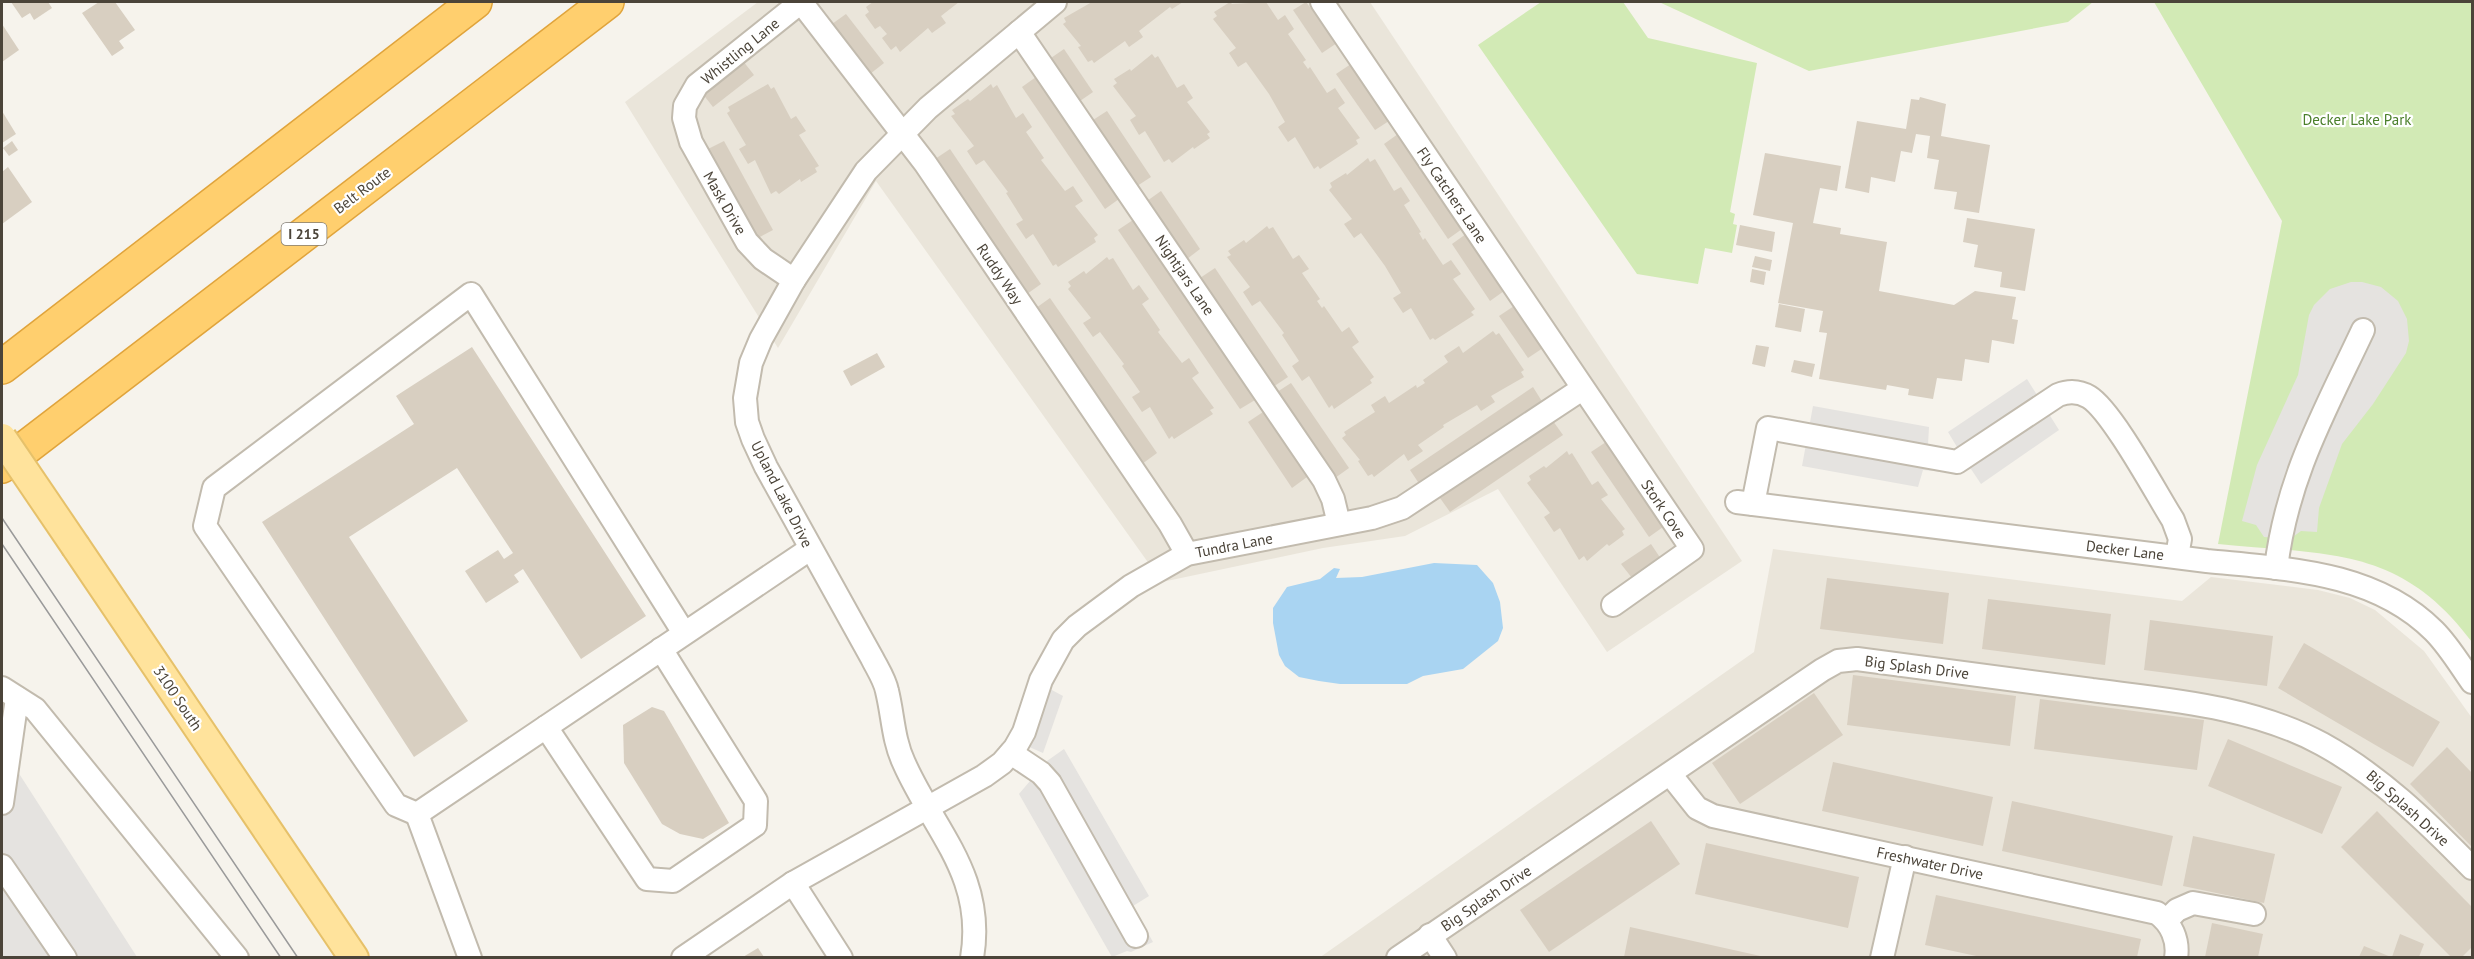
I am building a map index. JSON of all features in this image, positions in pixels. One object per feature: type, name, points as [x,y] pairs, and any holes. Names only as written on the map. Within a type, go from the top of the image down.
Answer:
[{"type":"highway","points":[[2,367],[475,2]]},
{"type":"highway","name":"Belt Route","points":[[2,466],[607,2]]},
{"type":"main road","name":"3100 South","points":[[2,438],[354,957]]},
{"type":"street","name":"Whistling Lane","points":[[685,106],[691,94],[705,78],[801,2]]},
{"type":"street","name":"Ruddy Way","points":[[801,2],[902,133],[1170,524],[1187,554]]},
{"type":"street","name":"Upland Lake Drive","points":[[972,957],[975,927],[970,893],[956,856],[903,762],[895,737],[887,689],[753,439],[747,422],[745,398],[751,363],[761,339],[794,280],[866,171],[952,86],[1055,2]]},
{"type":"street","name":"Fly Catchers Lane","points":[[1322,2],[1582,389]]},
{"type":"street","name":"Nightjars Lane","points":[[1019,32],[1324,480],[1333,499],[1339,524]]},
{"type":"street","name":"Mask Drive","points":[[685,106],[684,118],[691,142],[747,242],[763,259],[794,280]]},
{"type":"street","points":[[470,957],[417,814],[396,805],[205,526],[214,488],[471,294],[684,633]]},
{"type":"street","points":[[2276,567],[2288,499],[2300,462],[2363,330]]},
{"type":"street","name":"Tundra Lane","points":[[683,957],[793,883],[984,776],[1011,753],[1024,732],[1051,657],[1063,640],[1077,626],[1131,586],[1187,554],[1372,518],[1411,503],[1582,389]]},
{"type":"street","name":"Stork Cove","points":[[1582,389],[1692,549],[1613,605]]},
{"type":"street","name":"Decker Lane","points":[[2177,556],[2180,539],[2173,520],[2103,410],[2087,395],[2077,392],[2058,395],[1957,462],[1768,428],[1745,503],[2177,556],[2276,567],[2347,580],[2372,588],[2397,601],[2436,633],[2472,682]]},
{"type":"street","points":[[417,814],[810,549]]},
{"type":"street","points":[[546,727],[648,879],[673,881],[755,825],[756,801],[661,649]]},
{"type":"street","name":"Big Splash Drive","points":[[1398,957],[1822,670],[1838,661],[1857,659],[2193,703],[2270,723],[2320,743],[2373,774],[2419,815],[2472,868]]},
{"type":"street","points":[[2,803],[9,693],[35,709],[237,957]]},
{"type":"street","points":[[1011,753],[1041,772],[1050,783],[1136,936]]},
{"type":"street","name":"Freshwater Drive","points":[[1670,774],[1698,808],[1713,816],[2145,909],[2167,920]]},
{"type":"street","points":[[1882,957],[1905,857]]},
{"type":"street","points":[[2,866],[65,957]]},
{"type":"street","points":[[793,883],[841,957]]},
{"type":"street","points":[[2176,957],[2174,934],[2167,920],[2177,910],[2193,903],[2254,914]]},
{"type":"street","points":[[1430,935],[1445,957]]},
{"type":"shaded area","points":[[758,2],[1370,2],[1742,561],[1607,652],[1498,489],[1405,536],[1323,548],[1162,582],[876,181],[778,348],[625,102]]},
{"type":"shaded area","points":[[2351,282],[2362,282],[2381,287],[2398,301],[2407,319],[2409,341],[2406,353],[2373,404],[2342,444],[2319,508],[2317,532],[2301,531],[2290,539],[2264,537],[2256,525],[2242,521],[2257,465],[2298,375],[2309,315],[2314,305],[2330,289]]},
{"type":"shaded area","points":[[2027,379],[2059,430],[1981,484],[1971,469],[1956,473],[1923,470],[1918,487],[1802,466],[1813,406],[1929,427],[1928,445],[1954,451],[1957,447],[1948,432]]},
{"type":"shaded area","points":[[1773,549],[2182,601],[2211,577],[2318,590],[2350,598],[2375,610],[2424,651],[2472,718],[2472,957],[1319,958],[1754,652]]},
{"type":"shaded area","points":[[1050,689],[1063,696],[1043,753],[1027,746]]},
{"type":"shaded area","points":[[1064,749],[1149,896],[1133,906],[1153,942],[1131,952],[1127,951],[1112,957],[1019,794],[1047,761]]},
{"type":"shaded area","points":[[2,767],[18,772],[137,957],[2,957]]},
{"type":"green space","points":[[1541,2],[1623,2],[1648,38],[1757,63],[1730,212],[1735,214],[1733,224],[1737,225],[1732,253],[1705,248],[1698,284],[1637,274],[1478,45]]},
{"type":"green space","points":[[1659,2],[2093,2],[2068,22],[1809,71]]},
{"type":"green space","name":"Decker Lake Park","points":[[2154,2],[2472,2],[2472,642],[2445,610],[2417,587],[2388,571],[2327,554],[2218,544],[2282,221]]},
{"type":"water","points":[[1434,563],[1477,565],[1493,583],[1500,602],[1503,628],[1498,641],[1463,669],[1423,676],[1407,684],[1340,684],[1299,677],[1285,666],[1279,655],[1273,623],[1273,608],[1287,587],[1320,579],[1334,568],[1340,569],[1336,578],[1362,577]]},
{"type":"building","points":[[11,2],[48,2],[52,8],[34,20],[30,13],[22,18]]},
{"type":"building","points":[[99,2],[115,2],[135,30],[119,41],[124,48],[112,56],[82,13]]},
{"type":"building","points":[[873,2],[959,2],[941,16],[946,23],[932,33],[928,28],[900,52],[896,46],[891,50],[882,38],[887,34],[880,26],[875,29],[865,15],[869,12],[866,7]]},
{"type":"building","points":[[1092,2],[1183,2],[1172,9],[1170,7],[1139,31],[1143,37],[1129,47],[1125,41],[1094,63],[1092,60],[1088,62],[1078,47],[1081,46],[1063,24],[1066,22],[1064,18]]},
{"type":"building","points":[[1230,2],[1232,4],[1266,2],[1278,20],[1285,15],[1294,29],[1288,34],[1306,60],[1303,62],[1308,69],[1310,67],[1327,93],[1335,88],[1345,103],[1338,108],[1360,138],[1356,140],[1358,144],[1320,169],[1318,166],[1314,169],[1295,137],[1288,142],[1278,127],[1285,122],[1269,94],[1246,62],[1238,67],[1229,53],[1236,48],[1213,19],[1217,16],[1214,12]]},
{"type":"building","points":[[1306,2],[1337,43],[1322,53],[1293,10]]},
{"type":"building","points":[[846,14],[884,63],[870,74],[832,24]]},
{"type":"building","points":[[2,24],[19,50],[2,62]]},
{"type":"building","points":[[1064,49],[1093,92],[1080,101],[1051,58]]},
{"type":"building","points":[[1152,54],[1155,58],[1158,56],[1177,88],[1184,84],[1193,98],[1187,102],[1210,132],[1207,134],[1210,138],[1194,149],[1193,147],[1172,163],[1169,159],[1164,162],[1145,131],[1139,135],[1130,120],[1136,116],[1113,86],[1117,83],[1114,79],[1130,69],[1131,71]]},
{"type":"building","points":[[743,61],[754,75],[713,107],[702,93]]},
{"type":"building","points":[[1351,64],[1389,121],[1375,130],[1336,74]]},
{"type":"building","points":[[1036,77],[1119,199],[1105,209],[1022,87]]},
{"type":"building","points":[[768,84],[771,89],[774,87],[791,119],[796,116],[806,131],[799,135],[819,166],[815,168],[817,172],[801,182],[800,179],[779,194],[776,191],[771,194],[755,160],[748,164],[739,149],[746,145],[727,113],[730,111],[728,107]]},
{"type":"building","points":[[991,84],[993,88],[997,85],[1016,118],[1023,113],[1032,127],[1026,132],[1044,158],[1041,160],[1065,191],[1073,186],[1083,201],[1075,206],[1098,235],[1094,238],[1096,242],[1058,267],[1056,264],[1053,266],[1033,234],[1026,239],[1016,224],[1023,220],[1006,193],[1008,192],[984,160],[976,165],[967,151],[974,146],[951,116],[955,114],[952,110],[968,99],[970,101]]},
{"type":"building","points":[[1920,97],[1946,104],[1941,136],[1990,145],[1979,213],[1954,209],[1957,192],[1934,189],[1939,160],[1927,158],[1930,136],[1916,134],[1912,153],[1901,151],[1895,182],[1871,177],[1869,193],[1845,188],[1857,121],[1906,129],[1911,99],[1919,100]]},
{"type":"building","points":[[2,111],[16,134],[2,143]]},
{"type":"building","points":[[1107,111],[1151,177],[1137,186],[1093,120]]},
{"type":"building","points":[[1398,134],[1462,229],[1448,239],[1384,144]]},
{"type":"building","points":[[12,141],[18,150],[9,156],[3,148]]},
{"type":"building","points":[[724,141],[773,230],[758,238],[708,149]]},
{"type":"building","points":[[950,149],[1041,284],[1027,294],[935,159]]},
{"type":"building","points":[[1765,153],[1841,166],[1837,191],[1820,188],[1813,223],[1841,228],[1840,234],[1887,242],[1879,291],[1954,305],[1975,291],[2016,297],[2012,319],[2018,320],[2014,344],[1992,340],[1989,363],[1965,359],[1962,381],[1937,378],[1933,399],[1908,395],[1909,389],[1887,385],[1886,390],[1819,379],[1827,333],[1819,332],[1823,311],[1778,303],[1793,223],[1753,215]]},
{"type":"building","points":[[1368,158],[1370,162],[1375,159],[1394,191],[1401,187],[1410,201],[1404,205],[1421,232],[1419,233],[1423,240],[1425,238],[1443,265],[1451,260],[1461,274],[1453,279],[1475,309],[1471,312],[1474,315],[1435,340],[1433,338],[1430,340],[1411,308],[1403,313],[1393,298],[1401,293],[1385,266],[1361,233],[1354,238],[1344,224],[1352,219],[1329,190],[1332,187],[1330,183],[1346,173],[1347,175]]},
{"type":"building","points":[[8,167],[32,202],[2,224],[2,172]]},
{"type":"building","points":[[1161,191],[1200,249],[1187,259],[1147,201]]},
{"type":"building","points":[[1967,218],[2035,229],[2025,291],[2000,287],[2002,272],[1974,267],[1978,245],[1963,242]]},
{"type":"building","points":[[1133,220],[1255,400],[1240,409],[1118,230]]},
{"type":"building","points":[[1740,225],[1775,232],[1772,252],[1736,245]]},
{"type":"building","points":[[1267,226],[1269,229],[1273,227],[1293,259],[1299,255],[1309,269],[1302,273],[1320,299],[1317,301],[1322,308],[1324,306],[1342,332],[1349,327],[1359,342],[1352,347],[1374,377],[1370,380],[1372,383],[1334,409],[1332,405],[1329,408],[1309,376],[1302,381],[1292,366],[1299,361],[1282,335],[1284,333],[1260,301],[1252,306],[1243,292],[1250,287],[1227,257],[1231,255],[1228,251],[1244,240],[1246,243]]},
{"type":"building","points":[[1466,234],[1504,291],[1490,301],[1452,244]]},
{"type":"building","points":[[1755,256],[1772,260],[1770,271],[1752,267]]},
{"type":"building","points":[[1107,257],[1109,260],[1113,258],[1133,290],[1139,285],[1149,299],[1142,304],[1160,330],[1158,332],[1182,363],[1189,358],[1199,373],[1192,378],[1214,408],[1210,410],[1213,414],[1174,439],[1172,436],[1169,439],[1150,407],[1142,412],[1132,397],[1140,392],[1122,366],[1124,364],[1100,332],[1093,337],[1083,323],[1091,318],[1068,289],[1071,286],[1068,282],[1084,271],[1086,274]]},
{"type":"building","points":[[1215,268],[1288,377],[1273,387],[1200,278]]},
{"type":"building","points":[[1752,269],[1766,272],[1764,285],[1750,282]]},
{"type":"building","points":[[1050,298],[1157,453],[1142,464],[1036,308]]},
{"type":"building","points":[[1779,304],[1805,309],[1801,332],[1775,327]]},
{"type":"building","points":[[1514,306],[1543,348],[1528,358],[1499,316]]},
{"type":"building","points":[[1493,331],[1496,335],[1499,333],[1524,370],[1521,372],[1524,377],[1491,396],[1495,402],[1481,411],[1477,405],[1443,425],[1444,427],[1418,445],[1423,451],[1408,461],[1404,454],[1374,477],[1372,474],[1368,476],[1358,461],[1360,460],[1342,438],[1346,435],[1344,432],[1375,412],[1371,405],[1385,396],[1389,403],[1416,385],[1417,388],[1425,383],[1423,380],[1448,362],[1444,356],[1459,346],[1463,353]]},
{"type":"building","points":[[1756,345],[1769,347],[1765,367],[1752,364]]},
{"type":"building","points":[[472,347],[646,616],[581,659],[523,569],[514,575],[519,582],[486,603],[465,571],[498,550],[504,559],[513,553],[457,468],[349,537],[468,721],[414,757],[262,522],[414,424],[396,396]]},
{"type":"building","points":[[877,353],[885,367],[851,386],[843,371]]},
{"type":"building","points":[[1794,360],[1815,364],[1812,377],[1791,372]]},
{"type":"building","points":[[1291,383],[1349,468],[1335,478],[1277,392]]},
{"type":"building","points":[[1533,387],[1543,403],[1420,485],[1410,470]]},
{"type":"building","points":[[1263,412],[1307,477],[1292,488],[1248,422]]},
{"type":"building","points":[[1553,421],[1563,435],[1450,512],[1440,498]]},
{"type":"building","points":[[1606,442],[1663,527],[1649,537],[1591,452]]},
{"type":"building","points":[[1567,451],[1569,455],[1572,453],[1592,485],[1598,481],[1608,495],[1601,499],[1625,529],[1622,531],[1624,535],[1609,546],[1607,544],[1587,561],[1584,556],[1579,560],[1560,528],[1554,532],[1544,517],[1550,513],[1527,483],[1531,480],[1529,476],[1544,466],[1546,468]]},
{"type":"building","points":[[1651,544],[1661,559],[1632,578],[1621,564]]},
{"type":"building","points":[[1827,578],[1949,593],[1943,644],[1820,629]]},
{"type":"building","points":[[1988,599],[2111,614],[2105,665],[1982,649]]},
{"type":"building","points":[[2150,620],[2273,636],[2267,686],[2144,670]]},
{"type":"building","points":[[2304,643],[2440,722],[2413,767],[2278,688]]},
{"type":"building","points":[[1853,675],[2016,696],[2010,746],[1847,725]]},
{"type":"building","points":[[1814,693],[1843,735],[1740,804],[1712,763]]},
{"type":"building","points":[[2040,699],[2204,720],[2197,770],[2034,749]]},
{"type":"building","points":[[652,707],[664,711],[729,823],[703,839],[680,834],[662,824],[624,763],[623,725]]},
{"type":"building","points":[[2228,739],[2342,787],[2322,834],[2208,786]]},
{"type":"building","points":[[2447,747],[2472,773],[2472,847],[2410,784]]},
{"type":"building","points":[[1833,762],[1993,797],[1983,846],[1822,811]]},
{"type":"building","points":[[2012,801],[2173,836],[2162,886],[2002,851]]},
{"type":"building","points":[[2377,811],[2472,907],[2472,947],[2462,957],[2451,957],[2341,847]]},
{"type":"building","points":[[1651,821],[1680,864],[1549,952],[1520,910]]},
{"type":"building","points":[[2193,836],[2275,854],[2264,903],[2183,886]]},
{"type":"building","points":[[1706,843],[1859,877],[1848,928],[1695,894]]},
{"type":"building","points":[[1936,895],[2141,939],[2137,957],[1981,957],[1925,945]]},
{"type":"building","points":[[2212,923],[2263,934],[2258,957],[2205,957]]},
{"type":"building","points":[[1630,927],[1765,957],[1624,957]]},
{"type":"building","points":[[2400,934],[2424,944],[2419,957],[2392,957]]},
{"type":"building","points":[[2364,946],[2391,957],[2359,957]]},
{"type":"building","points":[[758,948],[764,957],[743,957]]},
{"type":"tram line","points":[[2,518],[298,958]]},
{"type":"tram line","points":[[2,544],[281,958]]}]
